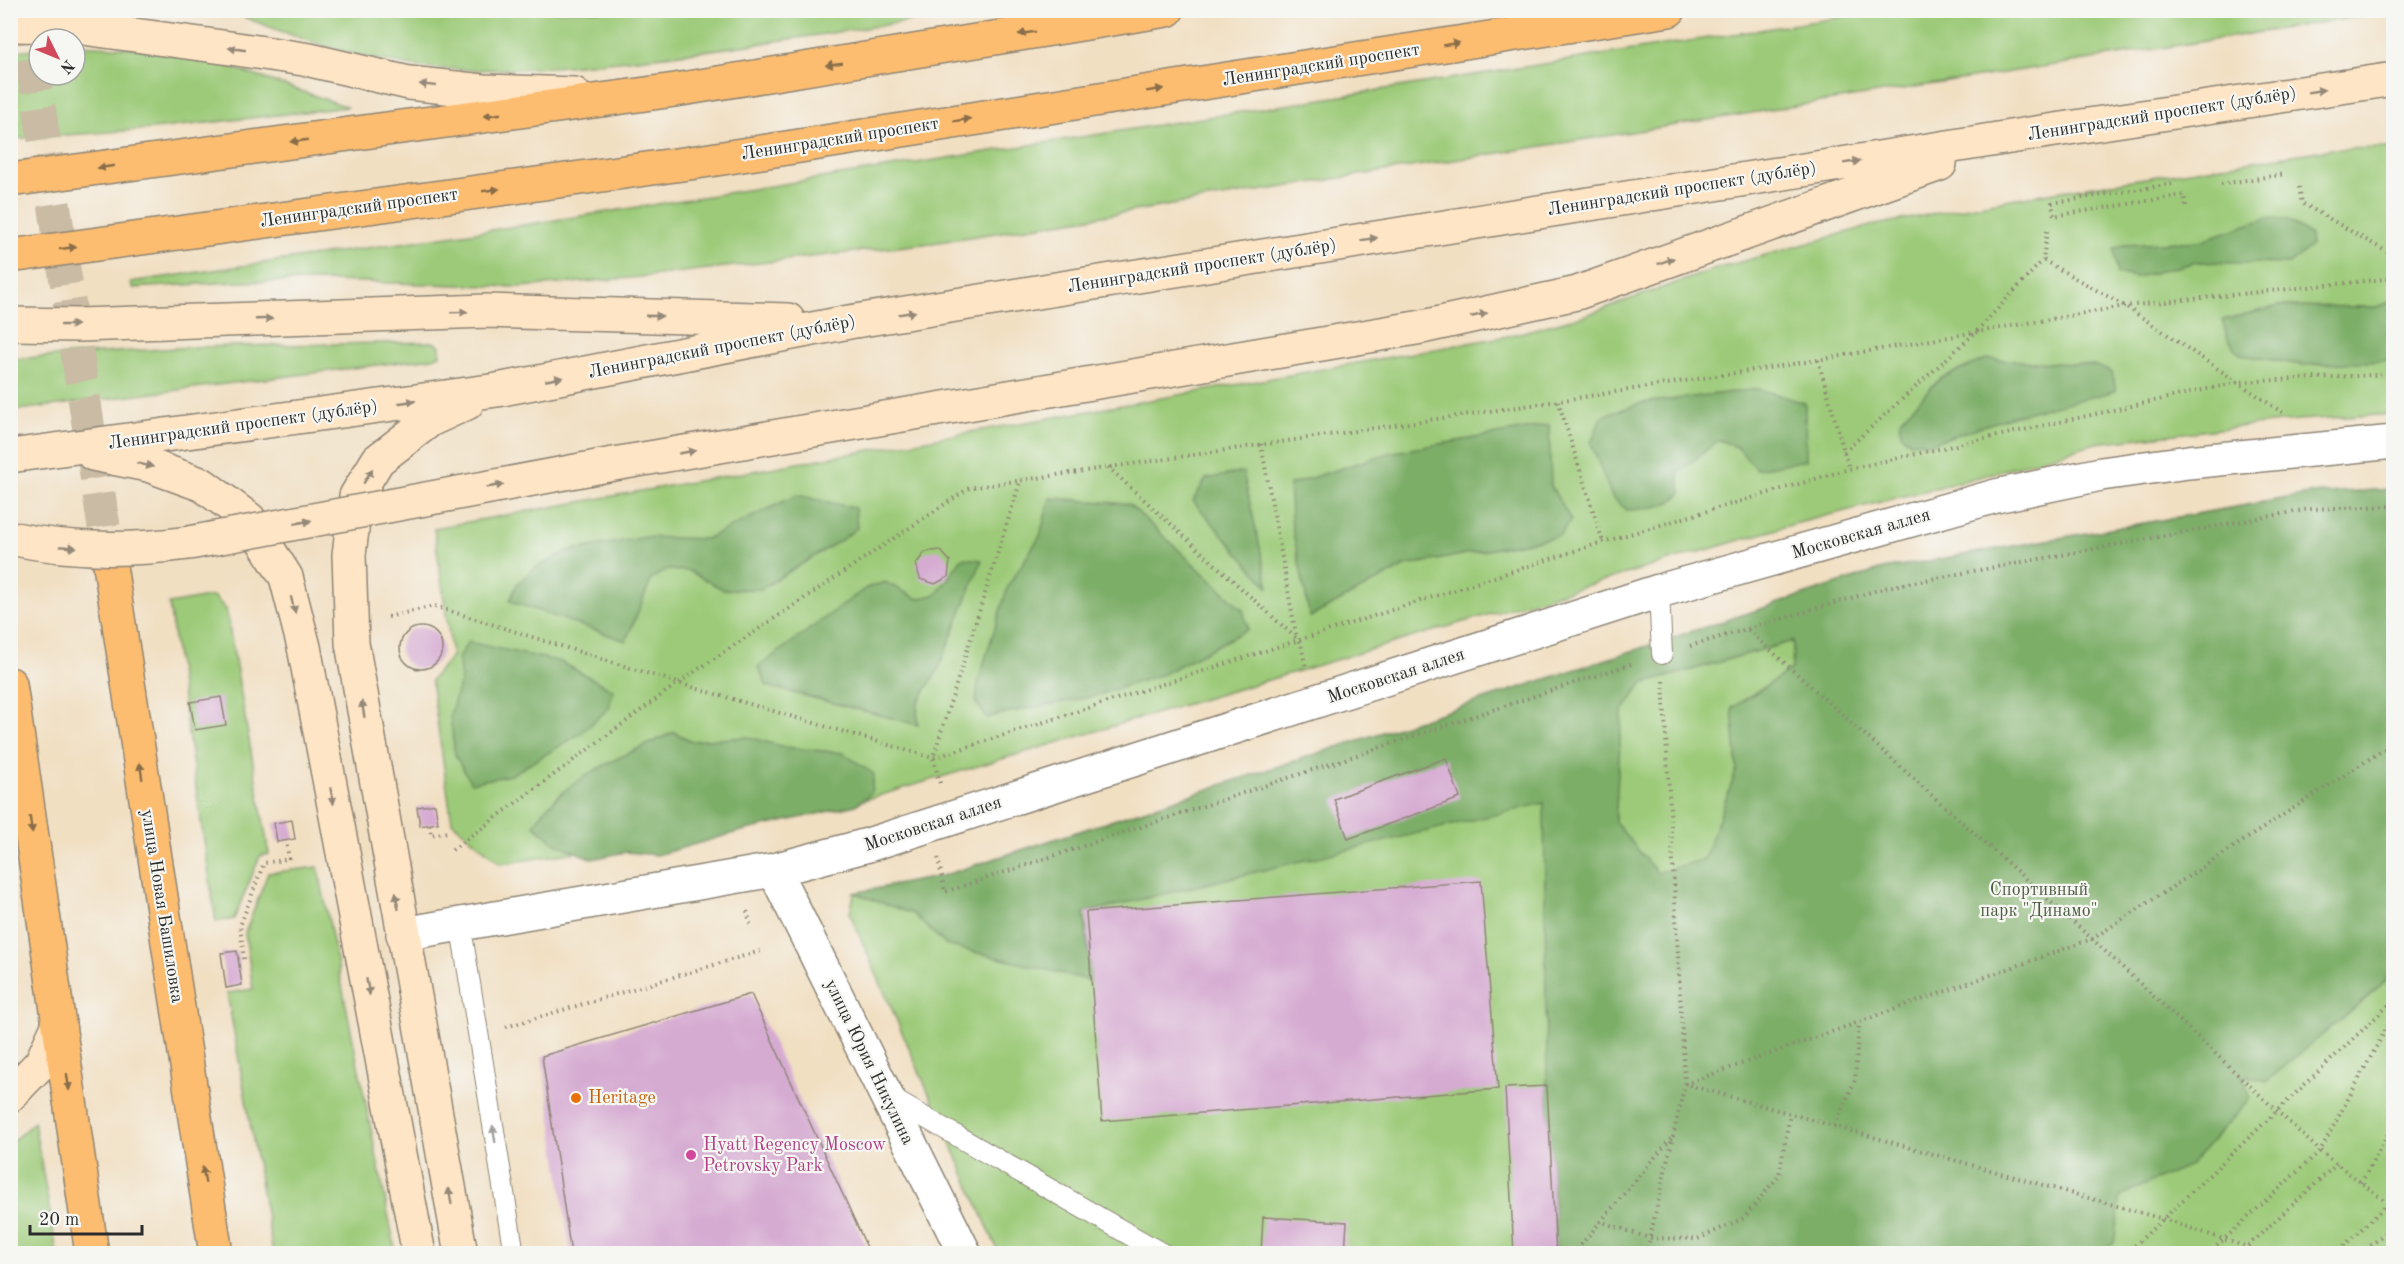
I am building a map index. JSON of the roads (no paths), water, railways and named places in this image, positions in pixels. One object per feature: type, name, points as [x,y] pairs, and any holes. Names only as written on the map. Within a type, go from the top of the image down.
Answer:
[{"type":"main road","points":[[10,180],[675,90],[1167,10]]},
{"type":"main road","name":"Ленинградский проспект","points":[[10,256],[697,162],[1669,10]]},
{"type":"main road","points":[[10,25],[68,26],[230,48],[310,60],[409,83],[483,91],[570,94],[675,90]]},
{"type":"main road","name":"Ленинградский проспект (дублёр)","points":[[10,456],[497,390],[849,322],[2029,134],[2394,79]]},
{"type":"main road","points":[[10,538],[63,547],[95,549],[158,547],[189,543],[608,465],[1422,327],[1577,293],[1857,192],[2029,134]]},
{"type":"main road","points":[[10,324],[91,324],[487,311],[849,322]]},
{"type":"main road","points":[[461,1254],[352,643],[349,555],[356,496],[378,460],[430,420],[497,390]]},
{"type":"main road","points":[[67,449],[148,465],[203,484],[249,519],[286,577],[304,647],[419,1254]]},
{"type":"main road","name":"улица Новая Башиловка","points":[[109,559],[216,1254]]},
{"type":"main road","points":[[10,684],[92,1254]]},
{"type":"main road","points":[[10,1095],[41,1064],[60,1024]]},
{"type":"street","name":"Московская аллея","points":[[403,934],[460,922],[774,870],[868,845],[1659,591],[1996,496],[2101,474],[2199,461],[2394,442]]},
{"type":"street","name":"улица Юрия Никулина","points":[[774,870],[965,1254]]},
{"type":"lane","points":[[1659,591],[1662,654]]},
{"type":"lane","points":[[460,922],[514,1254]]},
{"type":"lane","points":[[886,1095],[1163,1254]]},
{"type":"tunnel","points":[[24,10],[109,559]]},
{"type":"place","name":"Heritage","points":[[576,1098]]},
{"type":"place","name":"Hyatt Regency Moscow Petrovsky Park","points":[[691,1155]]},
{"type":"park label","name":"Спортивный парк \"Динамо\"","points":[[2039,900]]}]
